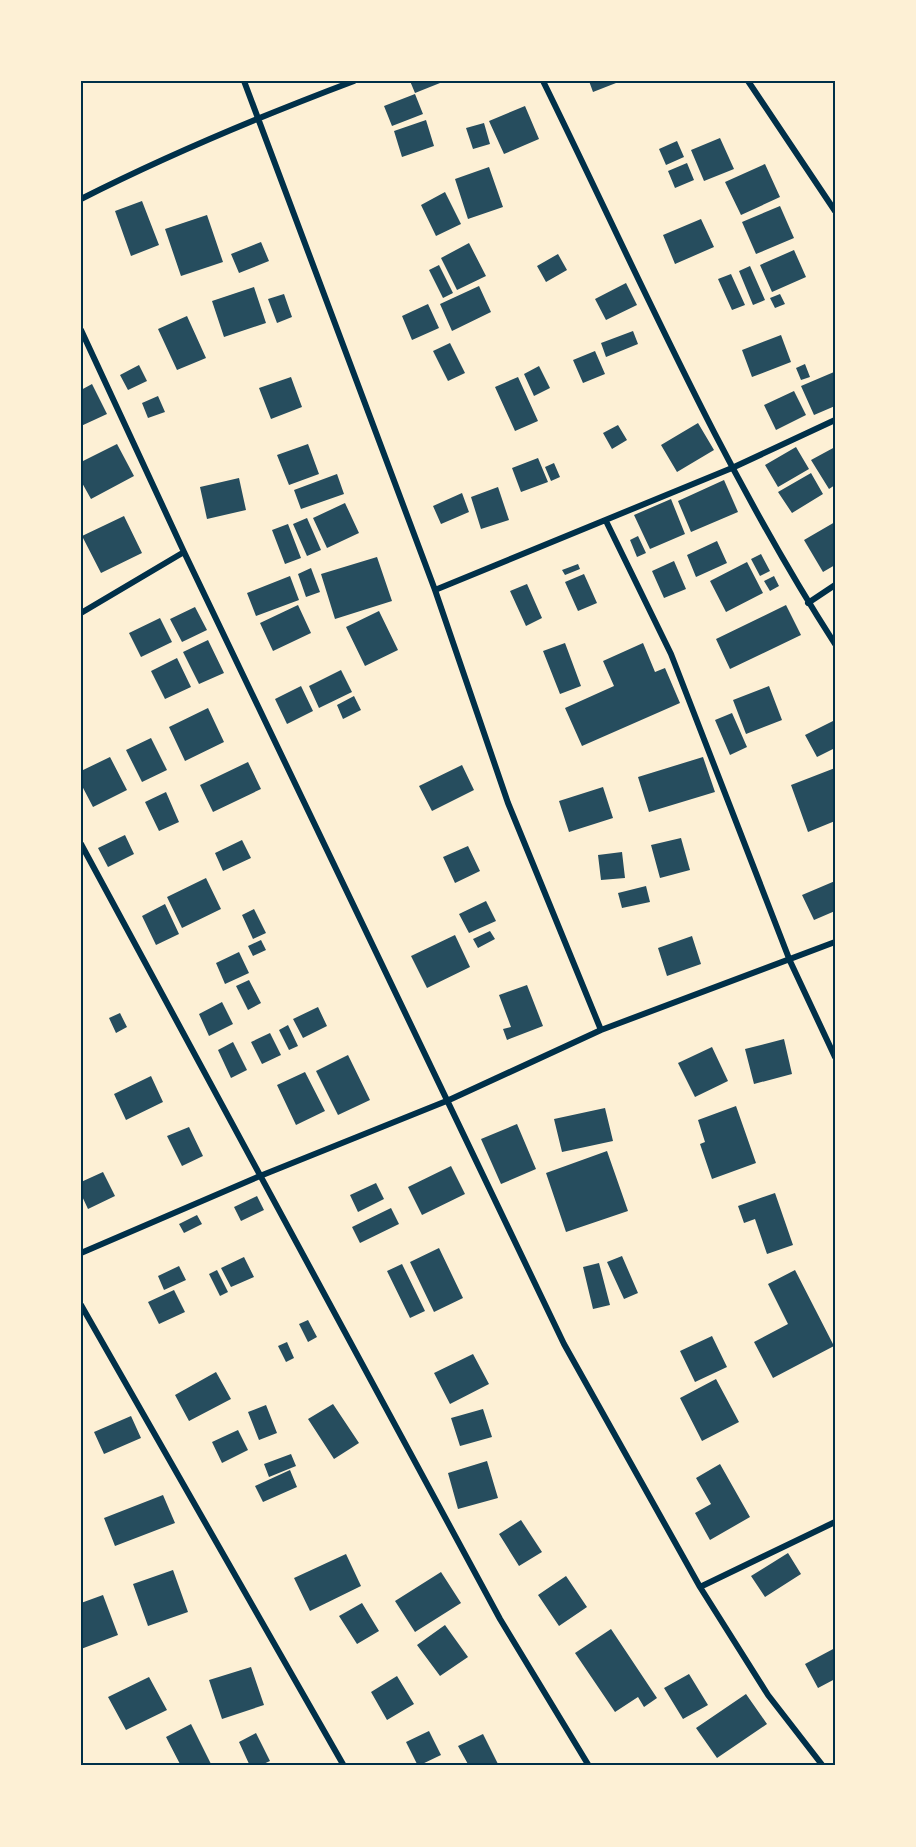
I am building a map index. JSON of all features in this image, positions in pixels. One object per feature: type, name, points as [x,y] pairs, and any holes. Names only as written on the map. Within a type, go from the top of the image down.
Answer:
[{"type":"street","points":[[244,81],[435,590],[508,803],[601,1030]]},
{"type":"street","points":[[81,199],[138,170],[259,117],[354,81]]},
{"type":"street","points":[[543,81],[732,468],[808,603],[835,644]]},
{"type":"street","points":[[748,81],[835,211]]},
{"type":"street","points":[[81,330],[184,552],[564,1344],[700,1587],[768,1695],[823,1766]]},
{"type":"street","points":[[435,590],[732,468],[835,420]]},
{"type":"street","points":[[606,521],[671,654],[790,961],[835,1057]]},
{"type":"street","points":[[81,613],[184,552]]},
{"type":"street","points":[[808,603],[835,585]]},
{"type":"street","points":[[81,844],[500,1619],[589,1766]]},
{"type":"street","points":[[81,1253],[260,1176],[448,1100],[601,1030],[790,961],[835,942]]},
{"type":"street","points":[[81,1305],[344,1766]]},
{"type":"street","points":[[700,1587],[835,1522]]},
{"type":"building","points":[[410,81],[445,81],[415,93]]},
{"type":"building","points":[[589,81],[615,81],[616,83],[593,92]]},
{"type":"building","points":[[415,94],[423,114],[392,126],[384,106]]},
{"type":"building","points":[[525,106],[539,139],[504,154],[489,121]]},
{"type":"building","points":[[426,120],[434,146],[402,157],[394,131]]},
{"type":"building","points":[[484,123],[490,144],[473,149],[466,128]]},
{"type":"building","points":[[720,138],[734,169],[704,181],[691,150]]},
{"type":"building","points":[[677,141],[684,157],[666,165],[659,149]]},
{"type":"building","points":[[687,163],[694,180],[675,188],[668,171]]},
{"type":"building","points":[[765,164],[780,197],[741,215],[725,182]]},
{"type":"building","points":[[489,167],[503,207],[468,219],[455,179]]},
{"type":"building","points":[[445,192],[461,224],[436,236],[421,205]]},
{"type":"building","points":[[142,201],[159,245],[131,256],[115,211]]},
{"type":"building","points":[[780,206],[794,238],[756,254],[742,222]]},
{"type":"building","points":[[207,215],[223,262],[181,276],[165,229]]},
{"type":"building","points":[[701,219],[714,247],[675,264],[663,235]]},
{"type":"building","points":[[261,242],[269,261],[239,273],[231,254]]},
{"type":"building","points":[[469,243],[486,276],[457,290],[441,258]]},
{"type":"building","points":[[794,250],[806,277],[772,292],[760,265]]},
{"type":"building","points":[[558,254],[567,270],[546,282],[537,266]]},
{"type":"building","points":[[439,265],[453,293],[443,298],[429,270]]},
{"type":"building","points":[[750,266],[765,300],[753,305],[739,271]]},
{"type":"building","points":[[731,274],[745,305],[732,310],[718,279]]},
{"type":"building","points":[[626,283],[637,305],[606,320],[595,299]]},
{"type":"building","points":[[479,286],[491,312],[452,331],[440,304]]},
{"type":"building","points":[[254,287],[266,323],[224,337],[212,301]]},
{"type":"building","points":[[284,294],[292,317],[277,323],[268,299]]},
{"type":"building","points":[[780,294],[785,304],[775,308],[770,298]]},
{"type":"building","points":[[428,304],[439,328],[412,340],[402,316]]},
{"type":"building","points":[[187,316],[206,358],[177,370],[158,329]]},
{"type":"building","points":[[633,331],[638,344],[606,357],[601,343]]},
{"type":"building","points":[[781,335],[791,362],[752,377],[742,350]]},
{"type":"building","points":[[450,343],[465,373],[448,381],[433,351]]},
{"type":"building","points":[[595,351],[605,374],[583,383],[573,360]]},
{"type":"building","points":[[805,364],[810,377],[801,380],[796,368]]},
{"type":"building","points":[[139,365],[147,381],[128,390],[120,375]]},
{"type":"building","points":[[539,366],[550,388],[534,396],[524,374]]},
{"type":"building","points":[[834,372],[835,406],[814,415],[801,386]]},
{"type":"building","points":[[291,377],[302,407],[271,419],[259,388]]},
{"type":"building","points":[[518,377],[538,421],[515,431],[495,387]]},
{"type":"building","points":[[92,384],[107,414],[81,426],[81,390]]},
{"type":"building","points":[[794,391],[806,415],[776,430],[764,405]]},
{"type":"building","points":[[158,396],[165,412],[148,418],[142,403]]},
{"type":"building","points":[[698,423],[714,450],[677,472],[661,445]]},
{"type":"building","points":[[618,425],[627,440],[612,449],[603,433]]},
{"type":"building","points":[[117,444],[134,476],[91,499],[81,481],[81,462]]},
{"type":"building","points":[[308,444],[319,474],[289,485],[277,455]]},
{"type":"building","points":[[796,447],[809,469],[778,487],[765,465]]},
{"type":"building","points":[[835,447],[835,485],[829,489],[811,460]]},
{"type":"building","points":[[538,458],[548,482],[521,492],[512,468]]},
{"type":"building","points":[[554,463],[560,477],[551,481],[545,467]]},
{"type":"building","points":[[811,473],[823,494],[792,513],[778,492]]},
{"type":"building","points":[[337,474],[344,494],[301,509],[294,490]]},
{"type":"building","points":[[239,478],[246,510],[207,519],[200,487]]},
{"type":"building","points":[[724,480],[738,512],[691,532],[678,501]]},
{"type":"building","points":[[498,487],[509,520],[481,529],[471,497]]},
{"type":"building","points":[[462,493],[469,512],[441,524],[433,506]]},
{"type":"building","points":[[671,499],[685,534],[650,549],[634,515]]},
{"type":"building","points":[[345,503],[359,533],[327,548],[313,518]]},
{"type":"building","points":[[124,516],[142,553],[101,573],[82,536]]},
{"type":"building","points":[[307,518],[321,550],[307,556],[293,524]]},
{"type":"building","points":[[835,522],[835,565],[823,572],[804,540]]},
{"type":"building","points":[[288,524],[301,558],[285,564],[272,530]]},
{"type":"building","points":[[638,536],[646,553],[637,557],[630,540]]},
{"type":"building","points":[[717,541],[727,563],[696,577],[687,555]]},
{"type":"building","points":[[761,554],[770,571],[760,576],[751,559]]},
{"type":"building","points":[[377,557],[392,601],[335,619],[321,574]]},
{"type":"building","points":[[674,561],[686,589],[664,598],[652,571]]},
{"type":"building","points":[[747,562],[763,593],[726,612],[710,581]]},
{"type":"building","points":[[578,564],[580,569],[565,575],[562,570]]},
{"type":"building","points":[[311,568],[320,592],[306,597],[298,574]]},
{"type":"building","points":[[584,574],[597,603],[578,611],[565,582]]},
{"type":"building","points":[[290,576],[299,600],[256,616],[247,593]]},
{"type":"building","points":[[774,576],[779,586],[770,591],[764,581]]},
{"type":"building","points":[[527,584],[542,618],[526,626],[510,591]]},
{"type":"building","points":[[298,605],[311,633],[273,651],[260,623]]},
{"type":"building","points":[[786,605],[801,635],[730,669],[716,639]]},
{"type":"building","points":[[195,607],[207,630],[182,642],[170,619]]},
{"type":"building","points":[[379,611],[398,650],[365,666],[346,627]]},
{"type":"building","points":[[160,618],[172,642],[141,657],[129,633]]},
{"type":"building","points":[[208,640],[224,673],[199,684],[183,652]]},
{"type":"building","points":[[565,643],[581,686],[560,694],[543,651]]},
{"type":"building","points":[[643,643],[655,672],[665,668],[680,703],[582,746],[565,708],[614,686],[603,661]]},
{"type":"building","points":[[177,658],[191,687],[165,699],[151,671]]},
{"type":"building","points":[[341,670],[352,692],[319,708],[309,686]]},
{"type":"building","points":[[301,686],[313,711],[287,724],[275,699]]},
{"type":"building","points":[[769,686],[782,720],[746,734],[733,700]]},
{"type":"building","points":[[354,696],[361,710],[343,719],[337,705]]},
{"type":"building","points":[[208,708],[224,742],[185,761],[169,727]]},
{"type":"building","points":[[732,713],[747,747],[730,755],[715,720]]},
{"type":"building","points":[[835,720],[835,748],[817,757],[805,735]]},
{"type":"building","points":[[151,738],[167,770],[142,782],[126,750]]},
{"type":"building","points":[[110,757],[127,790],[93,807],[81,784],[81,771]]},
{"type":"building","points":[[703,757],[715,792],[649,812],[638,777]]},
{"type":"building","points":[[248,762],[261,789],[213,812],[200,785]]},
{"type":"building","points":[[462,765],[474,790],[432,811],[419,786]]},
{"type":"building","points":[[835,768],[835,821],[808,832],[791,785]]},
{"type":"building","points":[[603,787],[613,818],[569,832],[559,801]]},
{"type":"building","points":[[166,792],[179,822],[159,831],[145,802]]},
{"type":"building","points":[[125,835],[134,854],[108,867],[98,848]]},
{"type":"building","points":[[681,838],[690,870],[660,878],[651,845]]},
{"type":"building","points":[[242,840],[251,858],[223,871],[215,853]]},
{"type":"building","points":[[468,846],[480,871],[455,883],[443,857]]},
{"type":"building","points":[[622,852],[625,878],[601,880],[598,855]]},
{"type":"building","points":[[206,878],[221,909],[182,928],[167,897]]},
{"type":"building","points":[[835,881],[835,911],[814,920],[802,895]]},
{"type":"building","points":[[646,886],[650,902],[622,908],[618,893]]},
{"type":"building","points":[[486,901],[496,921],[469,933],[459,914]]},
{"type":"building","points":[[165,904],[179,934],[156,945],[142,916]]},
{"type":"building","points":[[254,909],[266,933],[253,939],[242,915]]},
{"type":"building","points":[[490,931],[495,939],[478,948],[473,939]]},
{"type":"building","points":[[455,935],[470,967],[427,988],[411,956]]},
{"type":"building","points":[[692,936],[701,964],[667,976],[658,948]]},
{"type":"building","points":[[261,940],[266,950],[253,956],[248,946]]},
{"type":"building","points":[[239,952],[249,973],[225,984],[216,963]]},
{"type":"building","points":[[249,980],[261,1003],[248,1010],[236,986]]},
{"type":"building","points":[[527,985],[543,1026],[507,1040],[503,1029],[511,1027],[499,995]]},
{"type":"building","points":[[222,1002],[233,1024],[209,1036],[199,1014]]},
{"type":"building","points":[[318,1007],[327,1026],[303,1038],[293,1019]]},
{"type":"building","points":[[120,1013],[127,1027],[116,1033],[109,1018]]},
{"type":"building","points":[[288,1025],[298,1046],[289,1050],[279,1030]]},
{"type":"building","points":[[270,1033],[281,1055],[262,1064],[251,1042]]},
{"type":"building","points":[[784,1039],[792,1074],[754,1084],[745,1049]]},
{"type":"building","points":[[233,1042],[247,1070],[231,1078],[218,1050]]},
{"type":"building","points":[[712,1047],[728,1081],[695,1097],[678,1063]]},
{"type":"building","points":[[348,1055],[370,1100],[338,1115],[316,1071]]},
{"type":"building","points":[[305,1072],[325,1111],[296,1125],[277,1085]]},
{"type":"building","points":[[151,1076],[163,1102],[126,1120],[114,1094]]},
{"type":"building","points":[[736,1106],[756,1163],[712,1179],[700,1144],[705,1142],[698,1120]]},
{"type":"building","points":[[605,1108],[613,1141],[562,1152],[554,1119]]},
{"type":"building","points":[[517,1124],[536,1169],[501,1184],[481,1139]]},
{"type":"building","points":[[189,1127],[203,1156],[182,1166],[167,1136]]},
{"type":"building","points":[[607,1151],[628,1211],[566,1232],[546,1173]]},
{"type":"building","points":[[451,1166],[465,1194],[422,1215],[408,1187]]},
{"type":"building","points":[[103,1172],[115,1196],[88,1209],[81,1194],[81,1182]]},
{"type":"building","points":[[376,1183],[384,1199],[358,1212],[350,1195]]},
{"type":"building","points":[[775,1193],[793,1245],[767,1254],[755,1219],[744,1223],[738,1206]]},
{"type":"building","points":[[257,1196],[264,1210],[241,1221],[234,1207]]},
{"type":"building","points":[[391,1208],[399,1224],[360,1243],[352,1227]]},
{"type":"building","points":[[197,1215],[202,1224],[184,1233],[179,1224]]},
{"type":"building","points":[[439,1248],[463,1298],[434,1312],[410,1262]]},
{"type":"building","points":[[622,1256],[638,1293],[624,1299],[607,1262]]},
{"type":"building","points":[[244,1257],[254,1277],[231,1287],[221,1268]]},
{"type":"building","points":[[599,1263],[610,1305],[593,1309],[583,1267]]},
{"type":"building","points":[[402,1264],[425,1311],[410,1318],[387,1271]]},
{"type":"building","points":[[179,1266],[186,1280],[164,1290],[158,1276]]},
{"type":"building","points":[[217,1270],[228,1292],[220,1296],[209,1274]]},
{"type":"building","points":[[795,1270],[834,1346],[773,1378],[754,1342],[788,1324],[768,1284]]},
{"type":"building","points":[[174,1290],[185,1312],[159,1324],[148,1302]]},
{"type":"building","points":[[308,1320],[317,1337],[308,1342],[299,1324]]},
{"type":"building","points":[[712,1336],[727,1367],[695,1382],[680,1351]]},
{"type":"building","points":[[287,1342],[294,1358],[286,1362],[278,1346]]},
{"type":"building","points":[[473,1354],[489,1384],[450,1404],[434,1373]]},
{"type":"building","points":[[216,1372],[231,1399],[189,1421],[175,1395]]},
{"type":"building","points":[[716,1379],[739,1422],[702,1441],[680,1398]]},
{"type":"building","points":[[333,1404],[359,1443],[334,1459],[308,1419]]},
{"type":"building","points":[[266,1405],[277,1433],[259,1440],[248,1412]]},
{"type":"building","points":[[483,1409],[492,1437],[460,1446],[451,1418]]},
{"type":"building","points":[[131,1416],[141,1438],[104,1454],[94,1432]]},
{"type":"building","points":[[238,1430],[248,1450],[222,1463],[212,1442]]},
{"type":"building","points":[[291,1454],[296,1466],[269,1477],[264,1464]]},
{"type":"building","points":[[487,1461],[498,1498],[458,1509],[448,1473]]},
{"type":"building","points":[[720,1464],[750,1517],[710,1540],[695,1513],[711,1504],[696,1478]]},
{"type":"building","points":[[290,1470],[297,1487],[263,1502],[255,1486]]},
{"type":"building","points":[[163,1495],[175,1523],[115,1546],[104,1518]]},
{"type":"building","points":[[521,1520],[542,1552],[519,1566],[499,1534]]},
{"type":"building","points":[[788,1553],[801,1574],[765,1597],[751,1576]]},
{"type":"building","points":[[346,1554],[361,1586],[310,1611],[294,1578]]},
{"type":"building","points":[[173,1570],[188,1612],[148,1626],[133,1584]]},
{"type":"building","points":[[441,1572],[461,1603],[415,1632],[395,1601]]},
{"type":"building","points":[[566,1576],[587,1607],[559,1626],[538,1595]]},
{"type":"building","points":[[103,1595],[118,1635],[81,1649],[81,1603]]},
{"type":"building","points":[[362,1603],[379,1631],[357,1644],[339,1616]]},
{"type":"building","points":[[445,1625],[468,1657],[440,1676],[417,1645]]},
{"type":"building","points":[[611,1629],[657,1698],[644,1707],[638,1697],[615,1712],[575,1653]]},
{"type":"building","points":[[835,1648],[835,1679],[818,1688],[805,1664]]},
{"type":"building","points":[[251,1667],[264,1705],[222,1719],[209,1680]]},
{"type":"building","points":[[689,1674],[708,1705],[683,1719],[664,1688]]},
{"type":"building","points":[[397,1676],[414,1704],[387,1720],[371,1692]]},
{"type":"building","points":[[149,1677],[167,1710],[126,1730],[108,1697]]},
{"type":"building","points":[[746,1694],[767,1724],[717,1758],[696,1728]]},
{"type":"building","points":[[191,1724],[212,1766],[181,1766],[166,1737]]},
{"type":"building","points":[[429,1731],[441,1755],[418,1766],[406,1742]]},
{"type":"building","points":[[256,1733],[270,1761],[259,1766],[250,1766],[239,1742]]},
{"type":"building","points":[[483,1734],[499,1766],[469,1766],[458,1746]]}]
